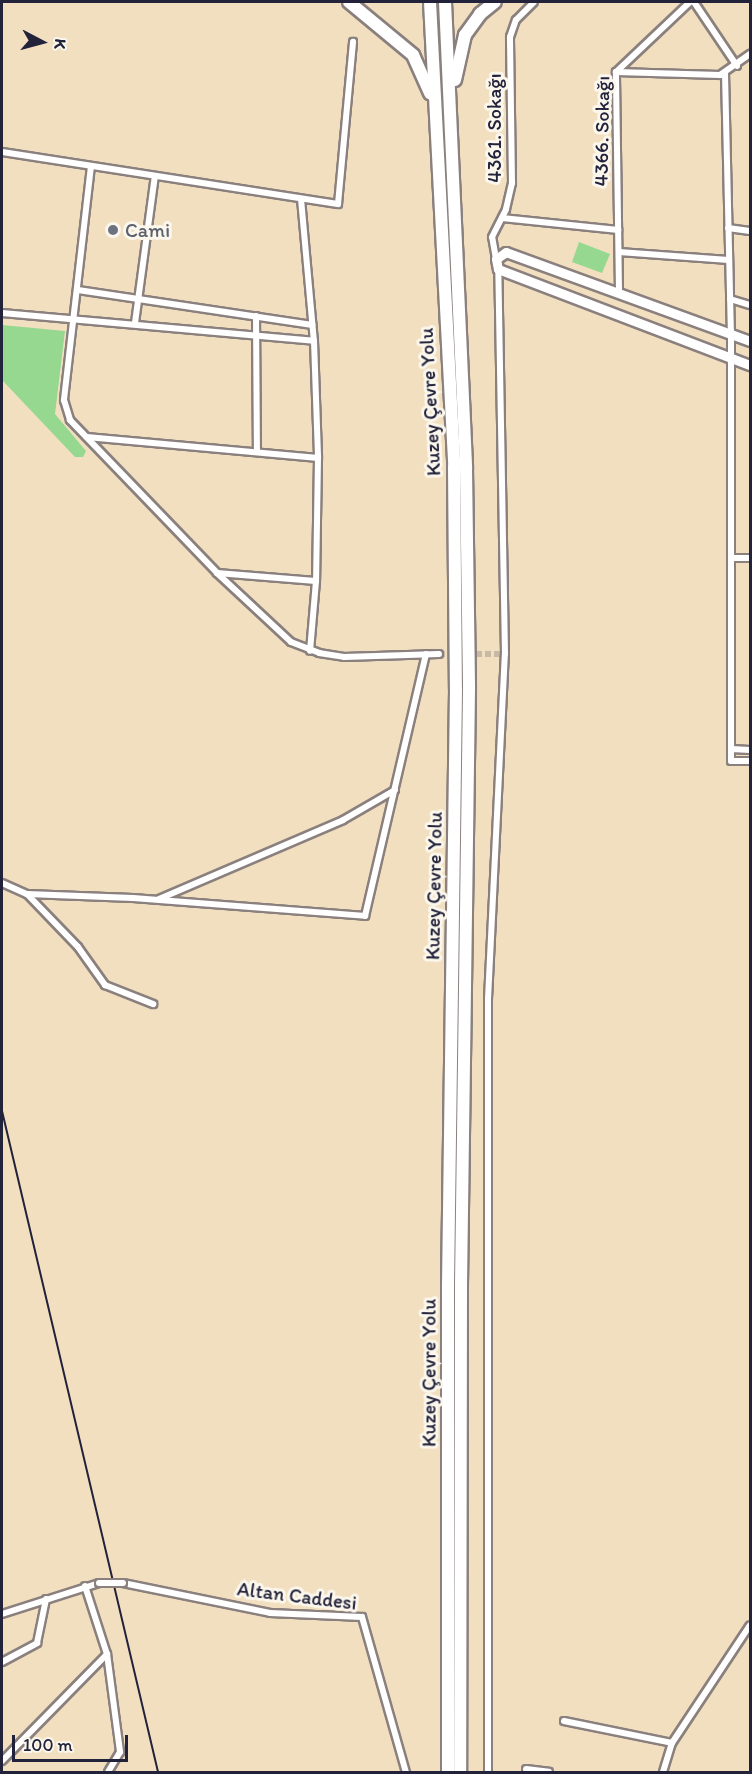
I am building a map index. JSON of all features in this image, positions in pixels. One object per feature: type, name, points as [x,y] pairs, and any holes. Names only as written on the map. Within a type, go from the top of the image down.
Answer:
[{"type":"highway","points":[[350,2],[413,55],[435,106]]},
{"type":"highway","name":"Kuzey Çevre Yolu","points":[[430,2],[454,467],[456,678],[448,1298],[448,1773]]},
{"type":"highway","name":"Kuzey Çevre Yolu","points":[[445,2],[466,469],[469,689],[460,1773]]},
{"type":"highway","points":[[451,129],[461,44],[480,14],[495,2]]},
{"type":"street","name":"4361. Sokağı","points":[[488,1773],[488,999],[505,654],[497,264],[492,237],[502,218],[512,183],[511,31],[519,15],[534,2]]},
{"type":"street","points":[[692,2],[737,66]]},
{"type":"street","name":"4366. Sokağı","points":[[619,292],[615,72],[692,2]]},
{"type":"street","points":[[2,152],[338,204],[353,42]]},
{"type":"street","points":[[615,72],[725,73],[750,54]]},
{"type":"street","points":[[725,73],[730,299],[731,761],[750,761]]},
{"type":"street","points":[[91,166],[76,318],[64,405],[70,420],[217,573],[282,636],[310,651],[344,657],[439,654]]},
{"type":"street","points":[[135,323],[155,176]]},
{"type":"street","points":[[301,198],[314,341],[318,458],[316,581],[310,651]]},
{"type":"street","points":[[502,218],[618,230]]},
{"type":"street","points":[[728,228],[750,231]]},
{"type":"street","points":[[750,341],[730,331],[506,252],[497,264],[750,365]]},
{"type":"street","points":[[619,252],[729,261]]},
{"type":"street","points":[[78,290],[312,325]]},
{"type":"street","points":[[730,299],[750,305]]},
{"type":"street","points":[[2,313],[135,323],[314,341]]},
{"type":"street","points":[[256,316],[257,452]]},
{"type":"street","points":[[87,437],[318,458]]},
{"type":"street","points":[[731,558],[750,558]]},
{"type":"street","points":[[217,573],[316,581]]},
{"type":"street","points":[[2,884],[27,894],[158,900],[365,916],[426,654]]},
{"type":"street","points":[[731,749],[750,750]]},
{"type":"street","points":[[158,900],[343,820],[395,789]]},
{"type":"street","points":[[27,894],[78,947],[105,985],[153,1004]]},
{"type":"street","name":"Altan Caddesi","points":[[85,1586],[99,1583],[123,1583],[270,1613],[362,1617],[406,1773]]},
{"type":"street","points":[[2,1614],[85,1586],[107,1654],[120,1752],[108,1773]]},
{"type":"street","points":[[2,1662],[37,1643],[46,1599]]},
{"type":"street","points":[[663,1773],[672,1743],[750,1625]]},
{"type":"street","points":[[2,1761],[107,1654]]},
{"type":"street","points":[[564,1721],[672,1743]]},
{"type":"street","points":[[525,1769],[549,1773]]},
{"type":"green space","points":[[579,242],[610,254],[602,273],[572,262]]},
{"type":"green space","points":[[2,325],[65,331],[55,414],[86,451],[83,457],[75,457],[2,380]]},
{"type":"tunnel","points":[[439,654],[456,654]]},
{"type":"tunnel","points":[[467,654],[505,654]]},
{"type":"railway","points":[[2,1111],[158,1772]]},
{"type":"place","name":"Cami","points":[[113,230]]}]
